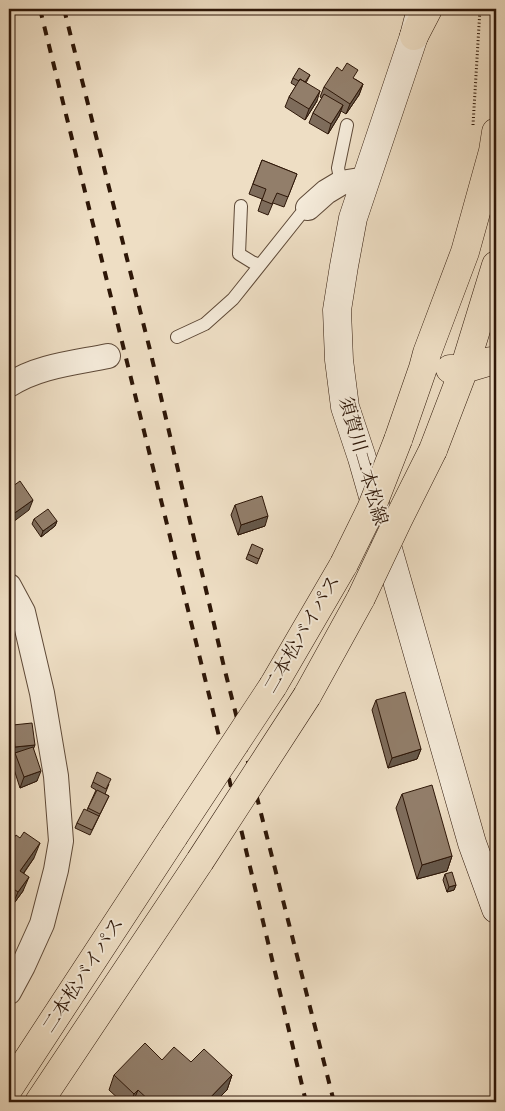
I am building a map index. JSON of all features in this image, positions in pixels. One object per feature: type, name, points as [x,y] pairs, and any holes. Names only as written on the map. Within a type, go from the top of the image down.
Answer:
[{"type":"highway","points":[[414,36],[428,9]]},
{"type":"highway","name":"二本松バイパス","points":[[9,1088],[273,686],[344,564],[371,509],[398,440],[427,353],[465,252],[494,141]]},
{"type":"highway","name":"二本松バイパス","points":[[39,1102],[200,861],[307,696],[362,598],[433,450],[464,369],[496,265]]},
{"type":"highway","points":[[423,368],[464,369],[491,361],[496,362]]},
{"type":"main road","name":"須賀川二本松線","points":[[420,9],[414,36],[353,181],[353,218],[337,310],[339,360],[345,407],[362,458],[472,843],[496,909]]},
{"type":"street","points":[[308,208],[326,192],[353,181]]},
{"type":"street","points":[[9,385],[18,379],[46,368],[108,356]]},
{"type":"street","points":[[9,586],[22,612],[42,693],[56,776],[61,841],[56,870],[42,924],[9,992]]},
{"type":"lane","points":[[347,125],[338,168],[353,181]]},
{"type":"lane","points":[[241,206],[239,254],[260,265]]},
{"type":"lane","points":[[177,337],[205,324],[233,299],[300,215],[308,208]]},
{"type":"path","points":[[480,9],[472,140],[494,141]]},
{"type":"building","points":[[347,63],[358,70],[353,78],[363,84],[350,104],[324,87],[337,67],[342,71]]},
{"type":"building","points":[[299,68],[310,75],[305,82],[293,78]]},
{"type":"building","points":[[300,79],[320,91],[309,109],[289,97]]},
{"type":"building","points":[[324,94],[343,105],[331,124],[313,113]]},
{"type":"building","points":[[262,160],[297,174],[288,197],[277,193],[272,204],[262,200],[266,189],[253,184]]},
{"type":"building","points":[[20,481],[33,500],[9,517],[9,489]]},
{"type":"building","points":[[262,496],[268,516],[241,525],[235,505]]},
{"type":"building","points":[[48,509],[57,521],[43,531],[34,519]]},
{"type":"building","points":[[252,544],[263,549],[259,559],[248,554]]},
{"type":"building","points":[[405,692],[421,749],[392,758],[376,700]]},
{"type":"building","points":[[32,723],[35,745],[15,747],[13,725]]},
{"type":"building","points":[[33,747],[41,771],[24,777],[15,753]]},
{"type":"building","points":[[97,772],[111,779],[106,789],[93,782]]},
{"type":"building","points":[[432,785],[452,856],[422,865],[402,794]]},
{"type":"building","points":[[97,790],[109,796],[100,814],[88,808]]},
{"type":"building","points":[[84,809],[99,816],[92,830],[77,823]]},
{"type":"building","points":[[24,832],[40,843],[20,871],[29,877],[18,892],[9,886],[9,845],[16,835],[20,838]]},
{"type":"building","points":[[452,872],[456,885],[449,887],[445,874]]},
{"type":"building","points":[[9,891],[14,895],[9,903]]},
{"type":"building","points":[[145,1043],[162,1060],[174,1047],[191,1062],[204,1049],[232,1075],[206,1102],[151,1102],[138,1090],[134,1094],[114,1075]]},
{"type":"railway","points":[[40,9],[211,703],[306,1102]]},
{"type":"railway","points":[[64,9],[150,350],[224,667],[334,1102]]}]
